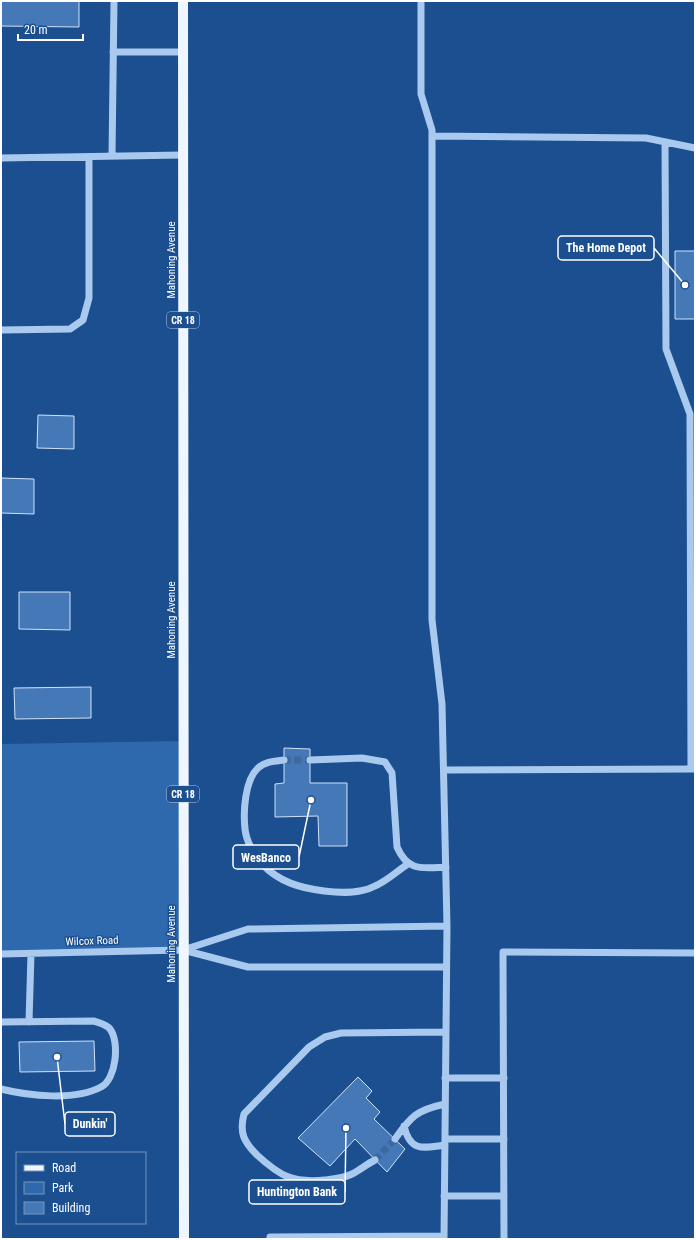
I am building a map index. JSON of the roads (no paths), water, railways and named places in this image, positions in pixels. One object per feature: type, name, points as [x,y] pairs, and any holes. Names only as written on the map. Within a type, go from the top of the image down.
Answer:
[{"type":"main road","name":"Mahoning Avenue","points":[[183,1],[184,1239]]},
{"type":"street","points":[[112,156],[114,1]]},
{"type":"street","points":[[270,1239],[270,1237],[444,1237],[447,926],[446,867],[442,698],[432,620],[432,130],[421,94],[421,1]]},
{"type":"street","points":[[114,52],[183,52]]},
{"type":"street","points":[[432,136],[646,138],[695,148]]},
{"type":"street","points":[[444,770],[693,769],[690,414],[666,349],[665,142]]},
{"type":"street","points":[[1,158],[183,155]]},
{"type":"street","points":[[1,330],[70,329],[83,320],[89,298],[89,157]]},
{"type":"street","points":[[310,760],[362,758],[385,762],[392,773],[397,847],[401,858],[408,864],[419,868],[446,867]]},
{"type":"street","points":[[284,760],[270,761],[259,767],[251,778],[245,814],[245,830],[250,846],[261,863],[274,875],[306,889],[357,892],[375,886],[408,864]]},
{"type":"street","points":[[183,950],[248,929],[447,926]]},
{"type":"street","points":[[183,950],[248,967],[446,967]]},
{"type":"street","name":"Wilcox Road","points":[[1,954],[183,950]]},
{"type":"street","points":[[504,1239],[503,952],[695,953]]},
{"type":"street","points":[[29,1022],[30,954]]},
{"type":"street","points":[[1,1022],[94,1021],[103,1024],[110,1030],[114,1040],[113,1074],[108,1083],[101,1088],[74,1095],[43,1095],[1,1089]]},
{"type":"street","points":[[375,1160],[351,1175],[311,1181],[294,1180],[271,1168],[248,1146],[243,1136],[241,1125],[244,1114],[309,1047],[325,1037],[341,1033],[446,1032]]},
{"type":"street","points":[[445,1078],[504,1078]]},
{"type":"street","points":[[395,1139],[404,1126],[416,1114],[427,1108],[445,1104]]},
{"type":"street","points":[[404,1126],[406,1136],[414,1145],[426,1148],[445,1142],[504,1138]]},
{"type":"street","points":[[444,1196],[504,1196]]},
{"type":"tunnel","points":[[284,760],[310,760]]},
{"type":"tunnel","points":[[375,1160],[395,1139]]},
{"type":"place","name":"The Home Depot","points":[[685,285]]},
{"type":"place","name":"WesBanco","points":[[311,800]]},
{"type":"place","name":"Dunkin'","points":[[57,1057]]},
{"type":"place","name":"Huntington Bank","points":[[346,1128]]}]
